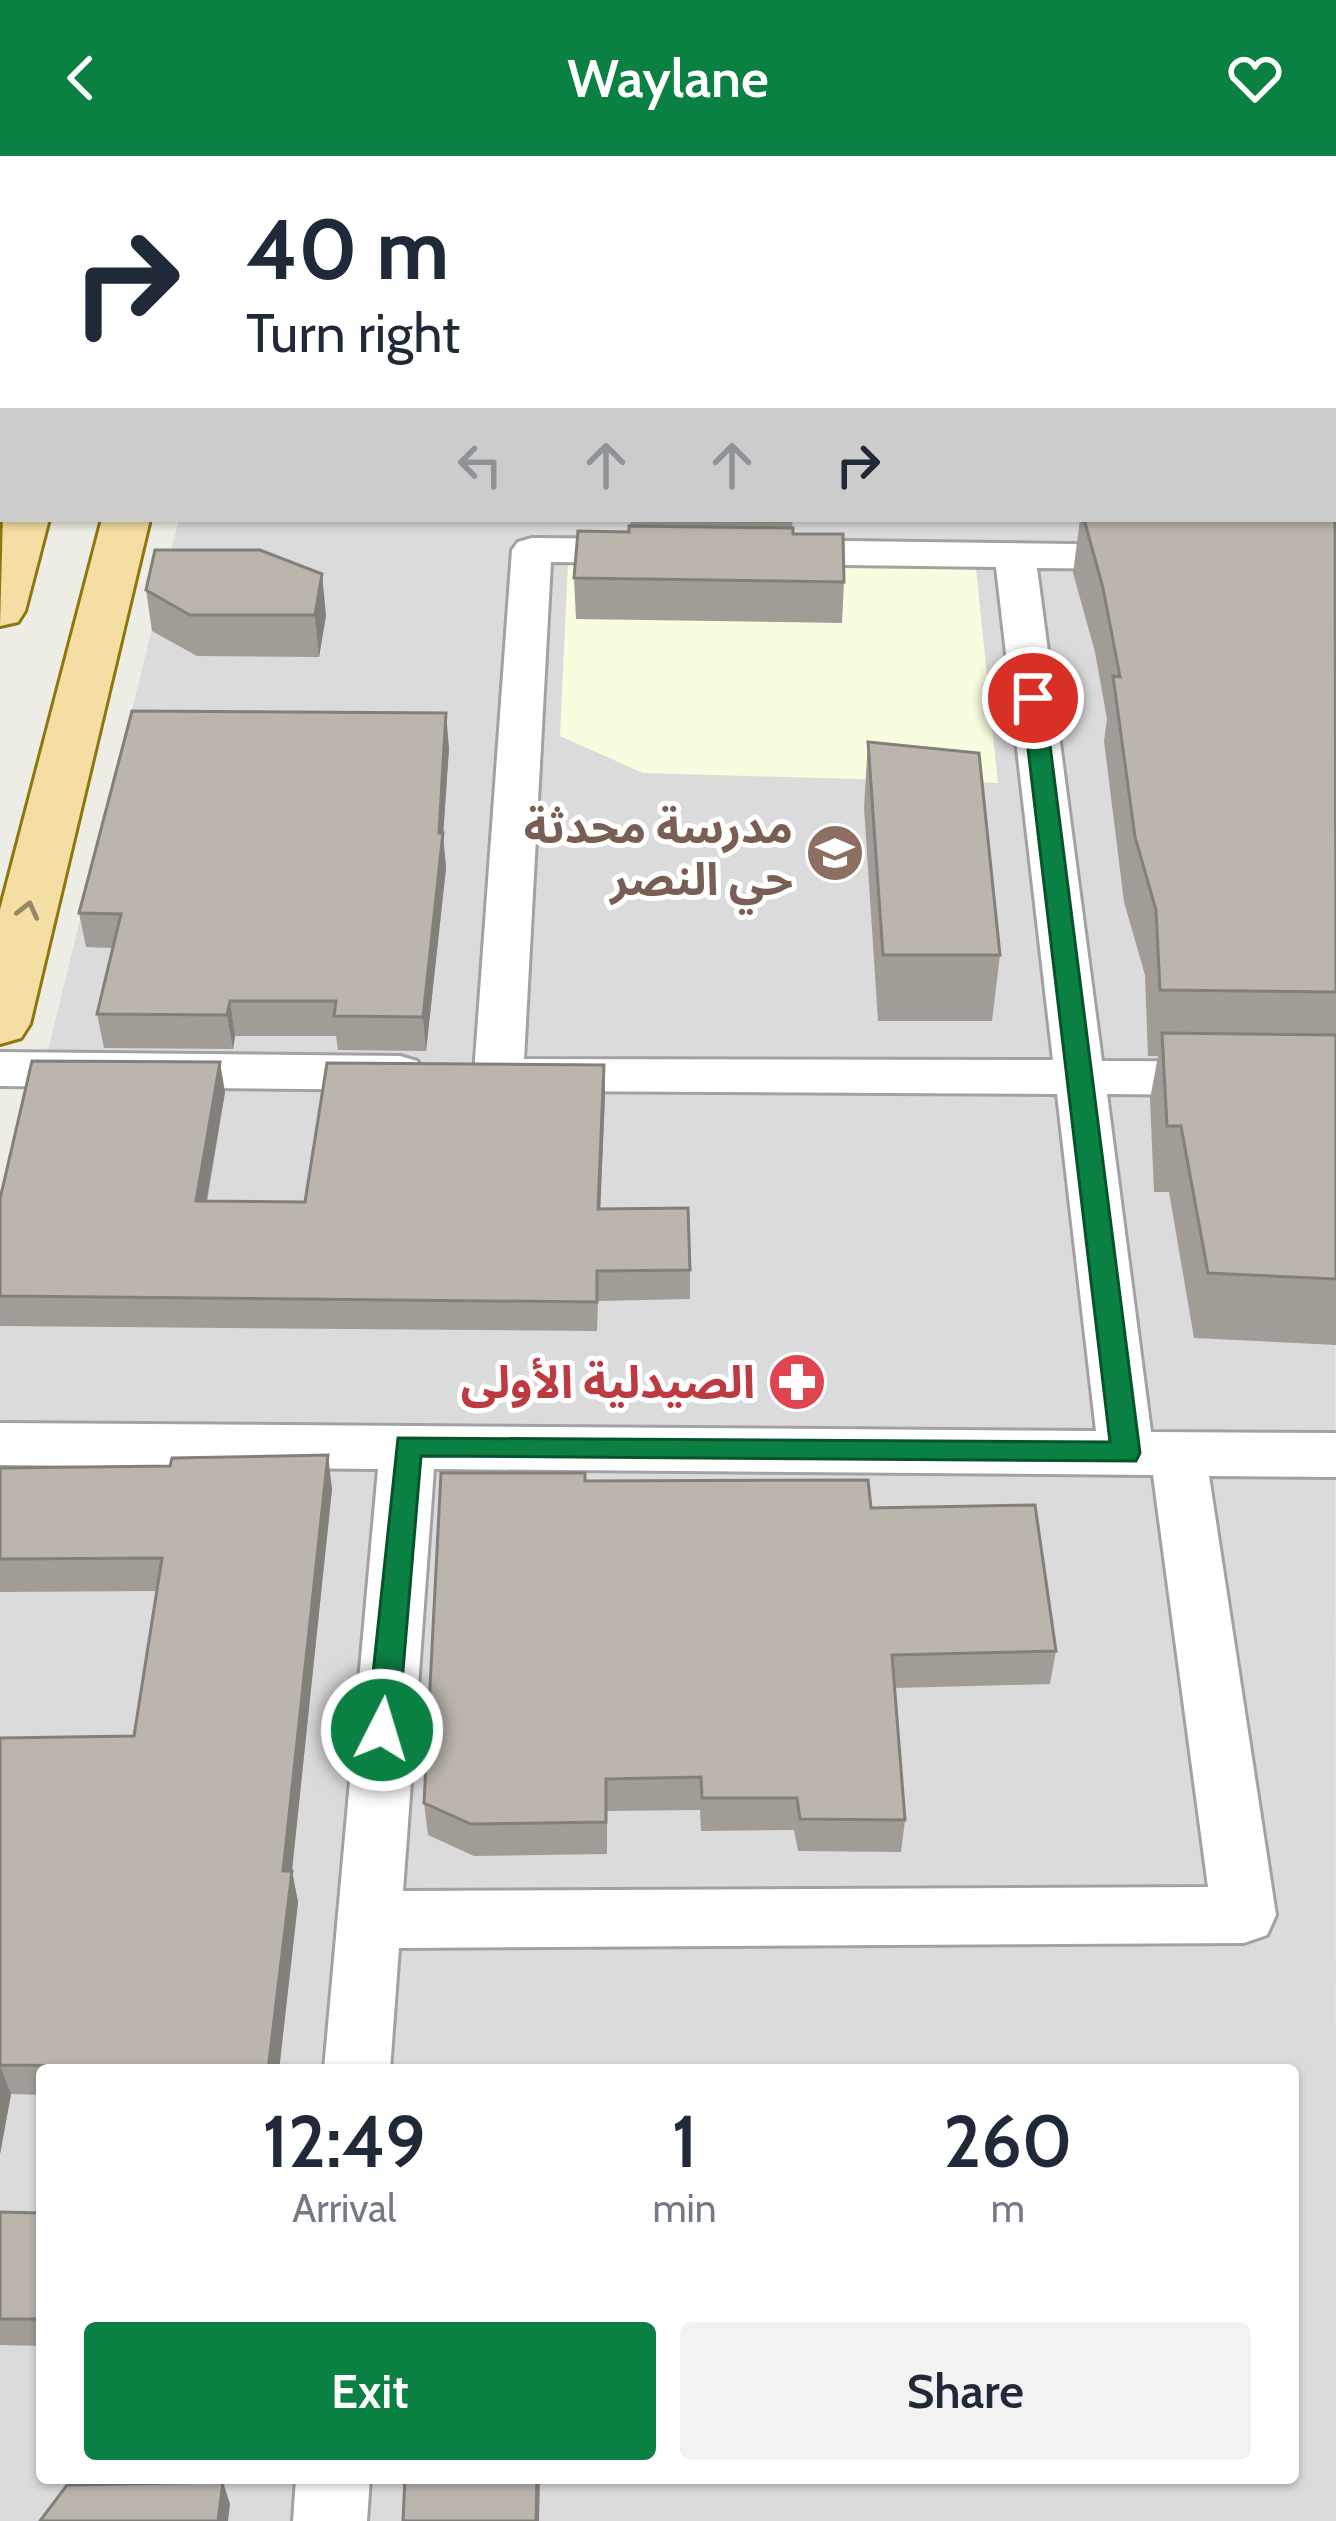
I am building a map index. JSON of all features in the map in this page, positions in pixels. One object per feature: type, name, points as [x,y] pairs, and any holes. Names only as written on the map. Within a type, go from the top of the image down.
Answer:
[{"type":"main road","points":[[0,611],[25,522]]},
{"type":"main road","points":[[0,1024],[125,522]]},
{"type":"street","points":[[500,1073],[532,550],[693,551]]},
{"type":"street","points":[[739,552],[1176,557]]},
{"type":"street","points":[[366,1920],[1244,1915],[1079,1077],[1016,556]]},
{"type":"street","points":[[0,1069],[1336,1079]]},
{"type":"street","points":[[0,1444],[1336,1455]]},
{"type":"street","points":[[357,2064],[408,1445]]},
{"type":"street","points":[[330,2521],[333,2484]]},
{"type":"shaded area","points":[[178,522],[1335,522],[1336,2521],[0,2521],[0,1244]]},
{"type":"shaded area","points":[[568,564],[976,569],[998,783],[643,773],[560,736]]},
{"type":"building","points":[[1085,522],[1335,522],[1336,992],[1160,990],[1156,910],[1135,837],[1113,676],[1120,677]]},
{"type":"building","points":[[629,526],[793,528],[793,534],[843,534],[844,582],[574,578],[578,531],[629,532]]},
{"type":"building","points":[[155,550],[260,550],[322,574],[315,615],[190,615],[146,590]]},
{"type":"building","points":[[132,711],[446,713],[439,833],[443,833],[423,1017],[334,1016],[336,1001],[230,1001],[227,1015],[97,1014],[121,914],[79,913]]},
{"type":"building","points":[[868,742],[979,753],[1000,955],[883,955]]},
{"type":"building","points":[[1162,1033],[1336,1035],[1336,1279],[1208,1273],[1181,1126],[1167,1126]]},
{"type":"building","points":[[32,1061],[220,1062],[196,1201],[305,1202],[327,1063],[604,1065],[598,1209],[688,1208],[690,1270],[597,1271],[597,1302],[0,1296],[0,1199]]},
{"type":"building","points":[[328,1455],[283,1871],[292,1871],[269,2064],[0,2065],[0,1738],[134,1736],[162,1558],[0,1559],[0,1468],[170,1466],[172,1458]]},
{"type":"building","points":[[441,1473],[585,1473],[585,1481],[868,1480],[871,1508],[1035,1505],[1056,1651],[892,1655],[905,1820],[800,1819],[797,1798],[702,1798],[701,1777],[606,1779],[606,1822],[471,1824],[424,1803]]},
{"type":"building","points":[[0,2212],[36,2213],[36,2319],[0,2319]]},
{"type":"building","points":[[223,2484],[218,2521],[40,2521],[67,2485]]},
{"type":"building","points":[[405,2484],[537,2484],[536,2521],[403,2521]]},
{"type":"place","name":"مدرسة محدثة حي النصر","points":[[835,853]]},
{"type":"place","name":"الصيدلية الأولى","points":[[797,1382]]},
{"type":"route","points":[[382,1730],[408,1445],[1126,1453],[1033,698]]}]
